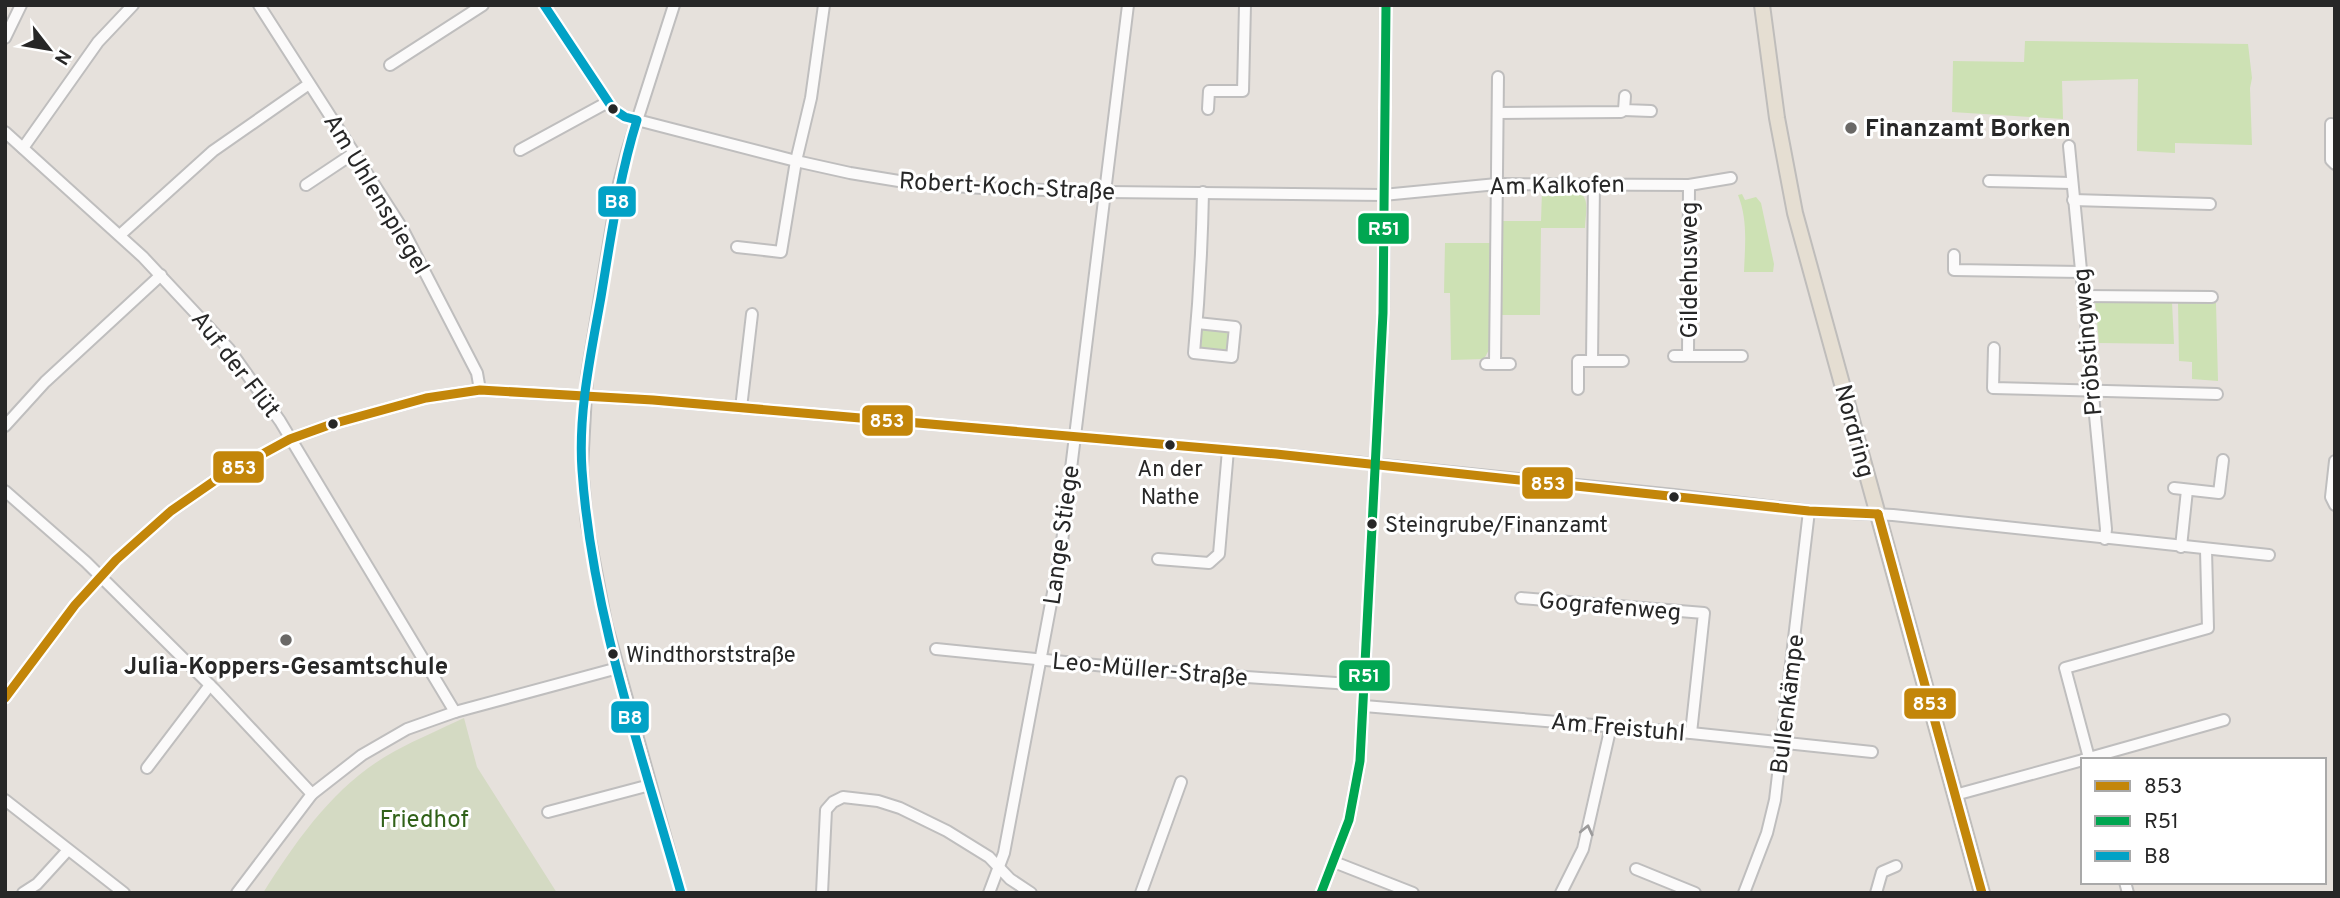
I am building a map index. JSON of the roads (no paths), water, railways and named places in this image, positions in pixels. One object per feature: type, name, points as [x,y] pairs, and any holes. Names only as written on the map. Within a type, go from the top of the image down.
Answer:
[{"type":"main road","name":"Nordring","points":[[1762,5],[1777,118],[1793,201],[1982,893]]},
{"type":"street","points":[[5,38],[21,5]]},
{"type":"street","points":[[23,148],[98,42],[133,5]]},
{"type":"street","name":"Am Uhlenspiegel","points":[[259,5],[402,228],[477,373],[481,390]]},
{"type":"street","points":[[390,65],[483,5]]},
{"type":"street","points":[[520,150],[608,102],[544,5]]},
{"type":"street","points":[[674,5],[619,183],[584,396],[582,468],[587,524],[607,625],[681,893]]},
{"type":"street","points":[[737,247],[781,253],[796,161],[811,98],[824,5]]},
{"type":"street","name":"Lange Stiege","points":[[989,893],[1004,853],[1061,550],[1128,5]]},
{"type":"street","points":[[1208,109],[1209,91],[1243,92],[1245,5]]},
{"type":"street","points":[[1321,893],[1349,820],[1357,783],[1364,706],[1383,313],[1385,5]]},
{"type":"street","points":[[1498,77],[1490,363],[1510,363]]},
{"type":"street","points":[[120,235],[213,151],[309,84]]},
{"type":"street","points":[[1624,110],[1625,96]]},
{"type":"street","name":"Robert-Koch-Straße","points":[[608,102],[616,112],[637,120],[796,161],[911,183],[1106,192],[1383,195]]},
{"type":"street","points":[[1499,113],[1651,111]]},
{"type":"street","points":[[2331,124],[2331,160],[2335,164]]},
{"type":"street","name":"Auf der Flüt","points":[[5,132],[120,235],[229,349],[290,439],[455,712]]},
{"type":"street","name":"Pröbstingweg","points":[[2069,146],[2105,539]]},
{"type":"street","points":[[306,185],[354,153]]},
{"type":"street","name":"Am Kalkofen","points":[[1383,195],[1497,184],[1689,184],[1731,178]]},
{"type":"street","points":[[1989,181],[2071,183]]},
{"type":"street","points":[[1592,360],[1594,183]]},
{"type":"street","name":"Gildehusweg","points":[[1688,356],[1689,184]]},
{"type":"street","points":[[1197,323],[1236,327],[1232,357],[1194,353],[1201,279],[1203,192]]},
{"type":"street","points":[[2073,200],[2210,204]]},
{"type":"street","points":[[1954,256],[1954,270],[2081,272]]},
{"type":"street","points":[[5,426],[45,382],[161,275]]},
{"type":"street","points":[[2083,296],[2212,297]]},
{"type":"street","points":[[741,408],[752,314]]},
{"type":"street","points":[[1994,348],[1993,388],[2217,394]]},
{"type":"street","name":"Gildehusweg","points":[[1674,356],[1742,356]]},
{"type":"street","points":[[1578,390],[1578,361],[1623,361]]},
{"type":"street","points":[[5,698],[75,605],[100,577],[172,512],[220,477],[290,439],[352,418],[426,398],[481,390],[741,408],[1228,450],[1809,511],[1878,514],[2269,555]]},
{"type":"street","points":[[1158,559],[1209,563],[1219,554],[1228,450]]},
{"type":"street","points":[[2174,488],[2220,493],[2223,460]]},
{"type":"street","points":[[2335,461],[2331,497],[2335,505]]},
{"type":"street","points":[[2180,547],[2187,490]]},
{"type":"street","points":[[5,491],[72,548],[210,685],[312,794]]},
{"type":"street","name":"Bullenkämpe","points":[[1744,893],[1767,833],[1775,800],[1809,511]]},
{"type":"street","points":[[2086,758],[2065,668],[2208,628],[2206,550]]},
{"type":"street","name":"Gografenweg","points":[[1521,598],[1704,613],[1691,733]]},
{"type":"street","name":"Leo-Müller-Straße","points":[[936,649],[1145,670],[1365,685]]},
{"type":"street","points":[[237,893],[312,794],[362,755],[407,729],[455,712],[618,668]]},
{"type":"street","points":[[147,768],[210,685]]},
{"type":"street","name":"Am Freistuhl","points":[[1364,706],[1691,733],[1872,752]]},
{"type":"street","points":[[2090,758],[2224,720]]},
{"type":"street","points":[[1561,893],[1583,849],[1611,726]]},
{"type":"street","points":[[1955,795],[2081,760]]},
{"type":"street","points":[[1141,893],[1181,782]]},
{"type":"street","points":[[548,813],[650,785]]},
{"type":"street","points":[[822,893],[826,810],[833,802],[843,797],[878,801],[900,808],[947,831],[989,857],[999,869],[1031,893]]},
{"type":"street","points":[[5,800],[124,893]]},
{"type":"street","points":[[23,893],[37,884],[68,850]]},
{"type":"street","points":[[1334,862],[1413,893]]},
{"type":"street","points":[[1876,893],[1882,872],[1896,866]]},
{"type":"street","points":[[1636,869],[1695,893]]},
{"type":"place","name":"Finanzamt Borken","points":[[1851,128]]},
{"type":"place","name":"An der Nathe","points":[[1170,445]]},
{"type":"place","name":"Steingrube/Finanzamt","points":[[1372,524]]},
{"type":"place","name":"Julia-Koppers-Gesamtschule","points":[[286,640]]},
{"type":"place","name":"Windthorststraße","points":[[613,654]]},
{"type":"park label","name":"Friedhof","points":[[424,819]]}]
